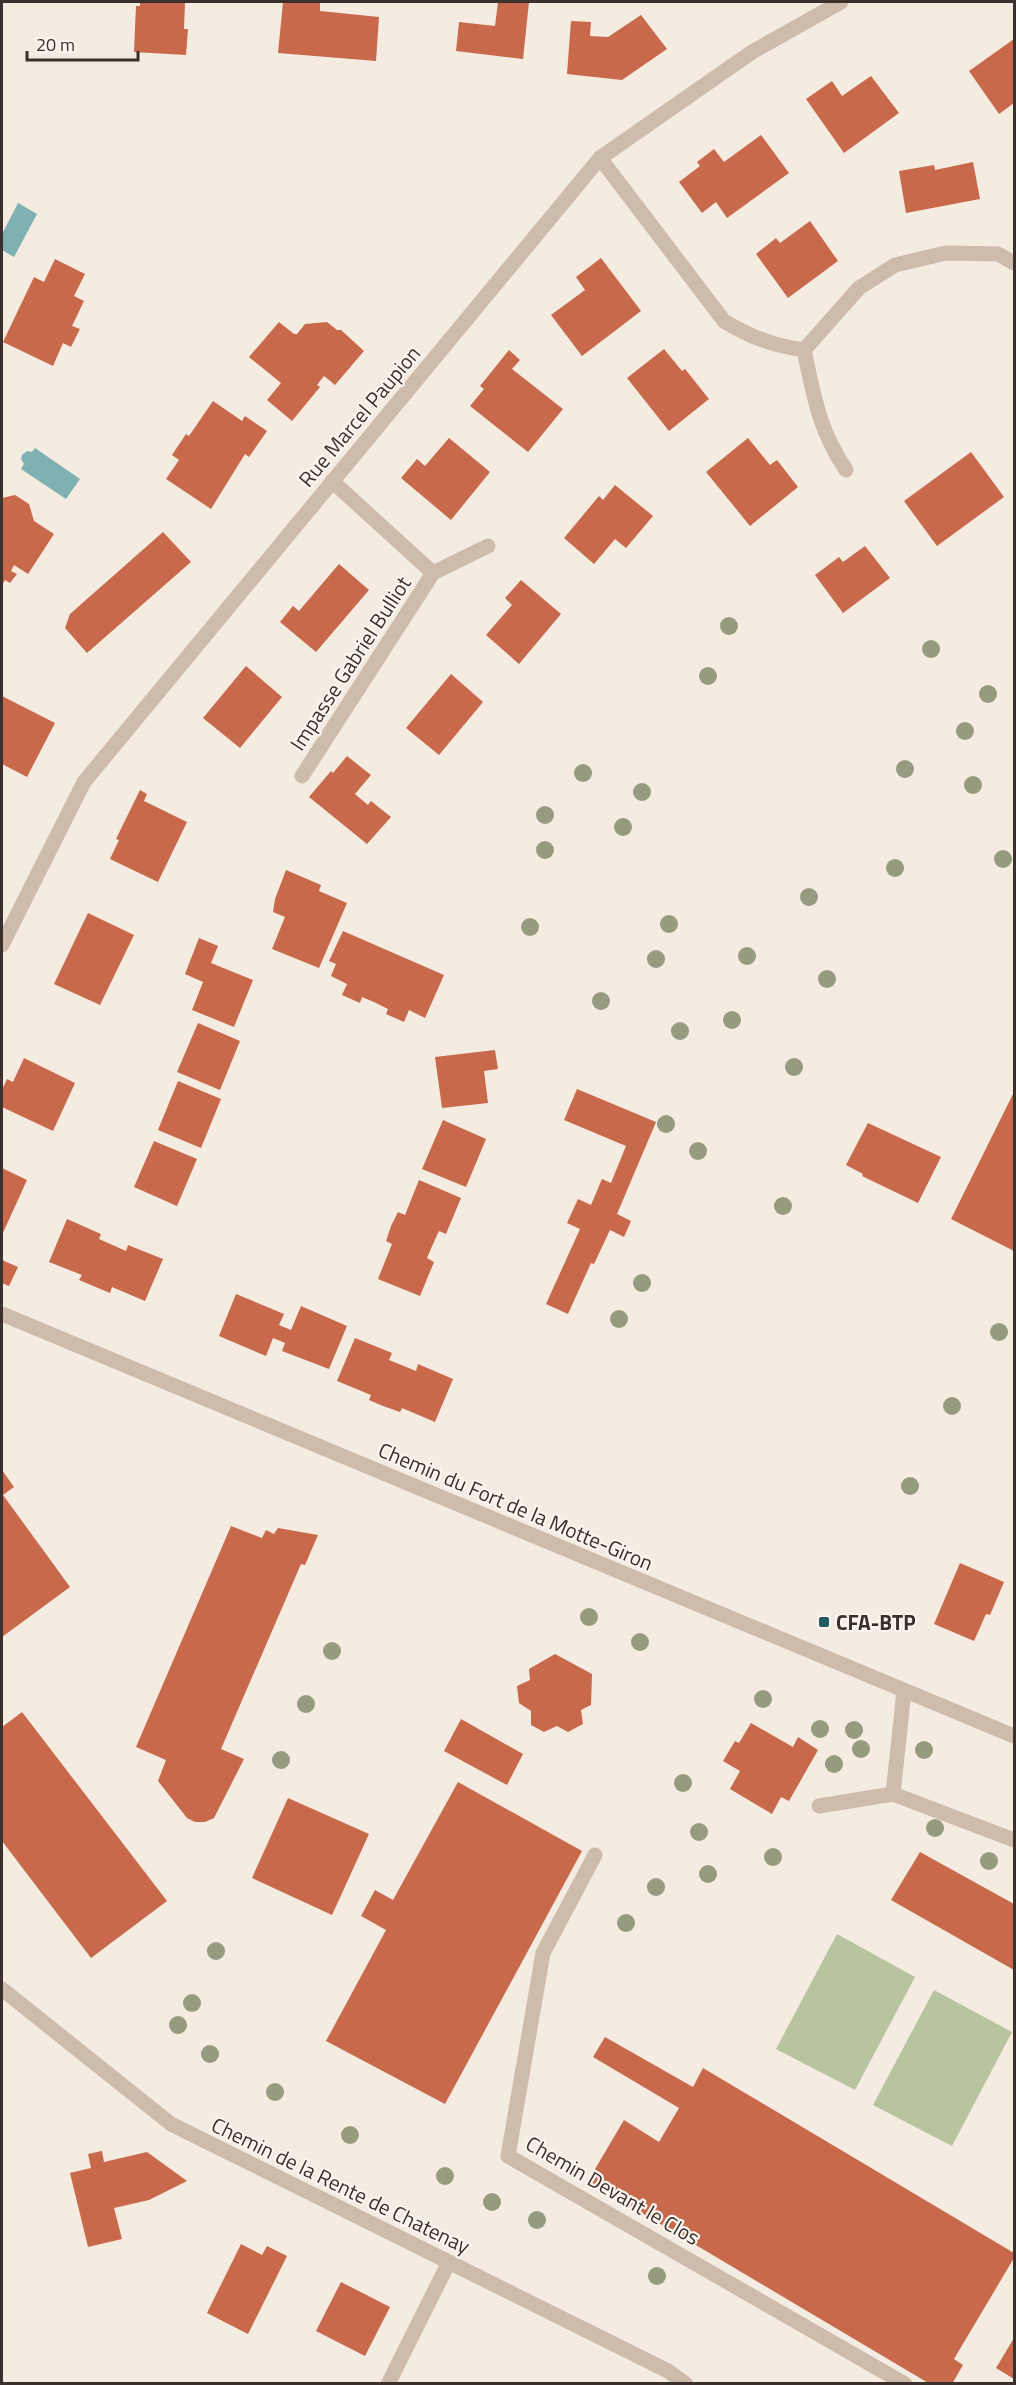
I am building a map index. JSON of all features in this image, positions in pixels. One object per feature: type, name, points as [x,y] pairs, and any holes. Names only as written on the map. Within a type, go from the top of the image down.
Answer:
[{"type":"street","name":"Rue Marcel Paupion","points":[[2,945],[84,782],[600,158],[752,52],[841,2]]},
{"type":"street","points":[[600,158],[724,321],[745,334],[771,344],[804,350]]},
{"type":"street","points":[[804,350],[860,288],[894,265],[946,253],[998,254],[1014,263]]},
{"type":"street","points":[[804,350],[820,419],[830,446],[846,470]]},
{"type":"street","name":"Impasse Gabriel Bulliot","points":[[332,481],[433,573]]},
{"type":"street","name":"Impasse Gabriel Bulliot","points":[[302,776],[433,573],[488,546]]},
{"type":"street","name":"Chemin du Fort de la Motte-Giron","points":[[2,1314],[1014,1736]]},
{"type":"street","points":[[893,1794],[904,1691]]},
{"type":"street","points":[[819,1806],[893,1794],[1014,1840]]},
{"type":"street","name":"Chemin Devant le Clos","points":[[595,1855],[543,1953],[508,2156],[905,2384]]},
{"type":"street","name":"Chemin de la Rente de Chatenay","points":[[2,1989],[171,2124],[668,2371],[686,2384]]},
{"type":"street","points":[[388,2384],[449,2262]]},
{"type":"green space","points":[[837,1934],[915,1977],[855,2090],[776,2049]]},
{"type":"green space","points":[[934,1990],[1012,2032],[952,2146],[873,2105]]},
{"type":"water","points":[[18,203],[37,214],[14,257],[2,250],[2,234]]},
{"type":"water","points":[[35,448],[80,479],[66,499],[21,469],[24,464],[21,459],[22,455],[27,451],[32,452]]},
{"type":"building","points":[[140,2],[185,2],[184,29],[188,29],[186,55],[134,52],[136,6],[140,6]]},
{"type":"building","points":[[283,2],[320,2],[320,11],[379,17],[376,61],[278,53]]},
{"type":"building","points":[[498,2],[529,2],[523,59],[456,51],[459,22],[495,26]]},
{"type":"building","points":[[641,15],[667,49],[622,80],[567,74],[571,21],[591,22],[590,36],[608,37]]},
{"type":"building","points":[[1014,39],[1014,103],[999,114],[969,71]]},
{"type":"building","points":[[871,76],[899,113],[844,153],[806,99],[832,81],[842,96]]},
{"type":"building","points":[[761,135],[789,173],[727,218],[716,202],[702,213],[679,182],[700,166],[697,162],[714,149],[724,162]]},
{"type":"building","points":[[973,162],[980,199],[906,213],[899,171],[934,165],[935,170]]},
{"type":"building","points":[[810,221],[838,261],[788,298],[756,254],[776,238],[780,243]]},
{"type":"building","points":[[601,258],[641,311],[582,356],[551,315],[585,290],[576,277]]},
{"type":"building","points":[[55,259],[85,274],[74,296],[84,301],[72,326],[80,329],[71,347],[63,343],[53,366],[3,342],[34,277],[44,282]]},
{"type":"building","points":[[279,322],[297,334],[305,324],[327,322],[337,330],[341,330],[364,351],[335,385],[324,376],[317,385],[320,387],[292,421],[267,400],[281,383],[249,357]]},
{"type":"building","points":[[664,349],[682,371],[685,369],[709,399],[669,431],[627,378]]},
{"type":"building","points":[[509,350],[520,360],[512,369],[563,409],[528,452],[470,406],[484,389],[480,386]]},
{"type":"building","points":[[213,401],[242,421],[245,416],[267,431],[249,457],[245,454],[211,509],[166,479],[179,460],[172,455],[186,434],[189,436]]},
{"type":"building","points":[[449,438],[490,472],[451,520],[401,478],[417,459],[425,466]]},
{"type":"building","points":[[748,438],[770,465],[777,460],[798,487],[750,526],[706,472]]},
{"type":"building","points":[[971,452],[1004,497],[937,546],[904,501]]},
{"type":"building","points":[[615,485],[653,516],[626,548],[615,539],[594,564],[564,538],[599,496],[603,500]]},
{"type":"building","points":[[15,495],[29,504],[34,521],[54,534],[28,574],[14,565],[11,571],[17,574],[10,583],[5,580],[2,585],[2,498]]},
{"type":"building","points":[[163,532],[191,562],[87,653],[65,628],[70,614]]},
{"type":"building","points":[[865,546],[890,578],[843,613],[815,575],[839,557],[843,562]]},
{"type":"building","points":[[339,564],[369,590],[316,652],[280,622],[293,606],[299,611]]},
{"type":"building","points":[[521,580],[561,614],[519,664],[486,635],[512,605],[505,598]]},
{"type":"building","points":[[246,666],[282,697],[240,748],[203,718]]},
{"type":"building","points":[[451,674],[483,702],[439,755],[406,728]]},
{"type":"building","points":[[2,696],[55,723],[27,777],[2,764]]},
{"type":"building","points":[[347,756],[371,775],[355,794],[368,805],[371,801],[391,817],[367,844],[309,797]]},
{"type":"building","points":[[140,790],[147,794],[144,801],[187,822],[158,882],[110,859],[119,840],[116,839]]},
{"type":"building","points":[[286,870],[321,885],[319,891],[347,903],[319,968],[272,949],[285,917],[273,912],[275,899]]},
{"type":"building","points":[[88,913],[134,935],[100,1005],[54,984]]},
{"type":"building","points":[[343,931],[444,975],[425,1018],[409,1010],[404,1022],[386,1014],[388,1009],[374,1002],[362,997],[360,1003],[342,995],[347,984],[331,976],[336,964],[329,961]]},
{"type":"building","points":[[199,938],[218,946],[211,963],[253,980],[234,1027],[192,1010],[203,982],[185,974]]},
{"type":"building","points":[[198,1023],[240,1041],[220,1090],[177,1072]]},
{"type":"building","points":[[495,1050],[498,1069],[484,1071],[488,1103],[442,1108],[435,1057]]},
{"type":"building","points":[[24,1058],[75,1083],[53,1131],[2,1107],[2,1090],[7,1079],[13,1082]]},
{"type":"building","points":[[178,1081],[221,1099],[201,1148],[158,1130]]},
{"type":"building","points":[[577,1089],[656,1122],[617,1214],[631,1221],[624,1237],[610,1230],[594,1264],[591,1263],[568,1314],[546,1304],[580,1229],[567,1223],[578,1199],[591,1205],[602,1179],[611,1183],[626,1146],[564,1120]]},
{"type":"building","points":[[1014,1092],[1014,1251],[951,1219]]},
{"type":"building","points":[[443,1120],[486,1139],[466,1187],[422,1169]]},
{"type":"building","points":[[868,1123],[941,1157],[918,1203],[862,1176],[863,1174],[846,1165]]},
{"type":"building","points":[[154,1141],[197,1159],[177,1206],[134,1187]]},
{"type":"building","points":[[2,1168],[27,1180],[2,1235]]},
{"type":"building","points":[[419,1180],[461,1198],[446,1234],[439,1231],[427,1258],[434,1262],[420,1296],[378,1279],[392,1244],[386,1241],[391,1226],[398,1212],[405,1215]]},
{"type":"building","points":[[67,1219],[101,1234],[99,1239],[126,1251],[128,1245],[163,1259],[145,1301],[112,1287],[110,1293],[79,1280],[82,1275],[49,1262]]},
{"type":"building","points":[[2,1260],[18,1267],[9,1286],[2,1283]]},
{"type":"building","points":[[236,1294],[284,1314],[279,1325],[291,1330],[301,1306],[347,1326],[329,1369],[282,1351],[285,1343],[273,1338],[266,1356],[219,1336]]},
{"type":"building","points":[[355,1338],[392,1353],[389,1360],[416,1371],[418,1364],[453,1379],[435,1422],[402,1408],[400,1412],[383,1406],[369,1400],[371,1395],[337,1381]]},
{"type":"building","points":[[2,1470],[14,1487],[3,1495],[70,1587],[2,1637]]},
{"type":"building","points":[[231,1526],[262,1538],[266,1530],[274,1534],[278,1528],[318,1535],[305,1565],[301,1564],[221,1749],[244,1759],[214,1818],[205,1822],[195,1822],[187,1818],[158,1781],[166,1760],[136,1747]]},
{"type":"building","points":[[960,1563],[1004,1582],[990,1615],[986,1614],[974,1641],[934,1624]]},
{"type":"building","points":[[555,1654],[592,1674],[591,1705],[581,1710],[583,1724],[568,1732],[557,1726],[544,1732],[531,1725],[531,1711],[519,1703],[517,1686],[530,1680],[529,1669]]},
{"type":"building","points":[[22,1712],[167,1901],[91,1958],[2,1841],[2,1727]]},
{"type":"building","points":[[461,1719],[523,1754],[507,1785],[444,1751]]},
{"type":"building","points":[[751,1723],[793,1747],[798,1737],[818,1750],[789,1801],[781,1797],[772,1814],[730,1789],[740,1771],[723,1761],[735,1741],[739,1743]]},
{"type":"building","points":[[458,1782],[582,1851],[445,2104],[326,2041],[386,1930],[361,1916],[375,1890],[393,1900]]},
{"type":"building","points":[[288,1798],[369,1834],[332,1915],[252,1878]]},
{"type":"building","points":[[920,1852],[1014,1904],[1014,1970],[891,1900]]},
{"type":"building","points":[[605,2037],[693,2087],[703,2068],[1014,2253],[1014,2258],[954,2359],[963,2365],[952,2384],[930,2384],[588,2181],[624,2120],[659,2142],[679,2108],[593,2057]]},
{"type":"building","points":[[102,2151],[104,2162],[147,2152],[187,2181],[149,2200],[114,2208],[122,2239],[88,2247],[70,2173],[91,2168],[88,2154]]},
{"type":"building","points":[[241,2244],[262,2255],[267,2246],[287,2256],[248,2334],[207,2313]]},
{"type":"building","points":[[341,2282],[390,2307],[365,2356],[316,2331]]},
{"type":"building","points":[[1014,2338],[1014,2379],[996,2368]]},
{"type":"place","name":"CFA-BTP","points":[[824,1622]]}]
